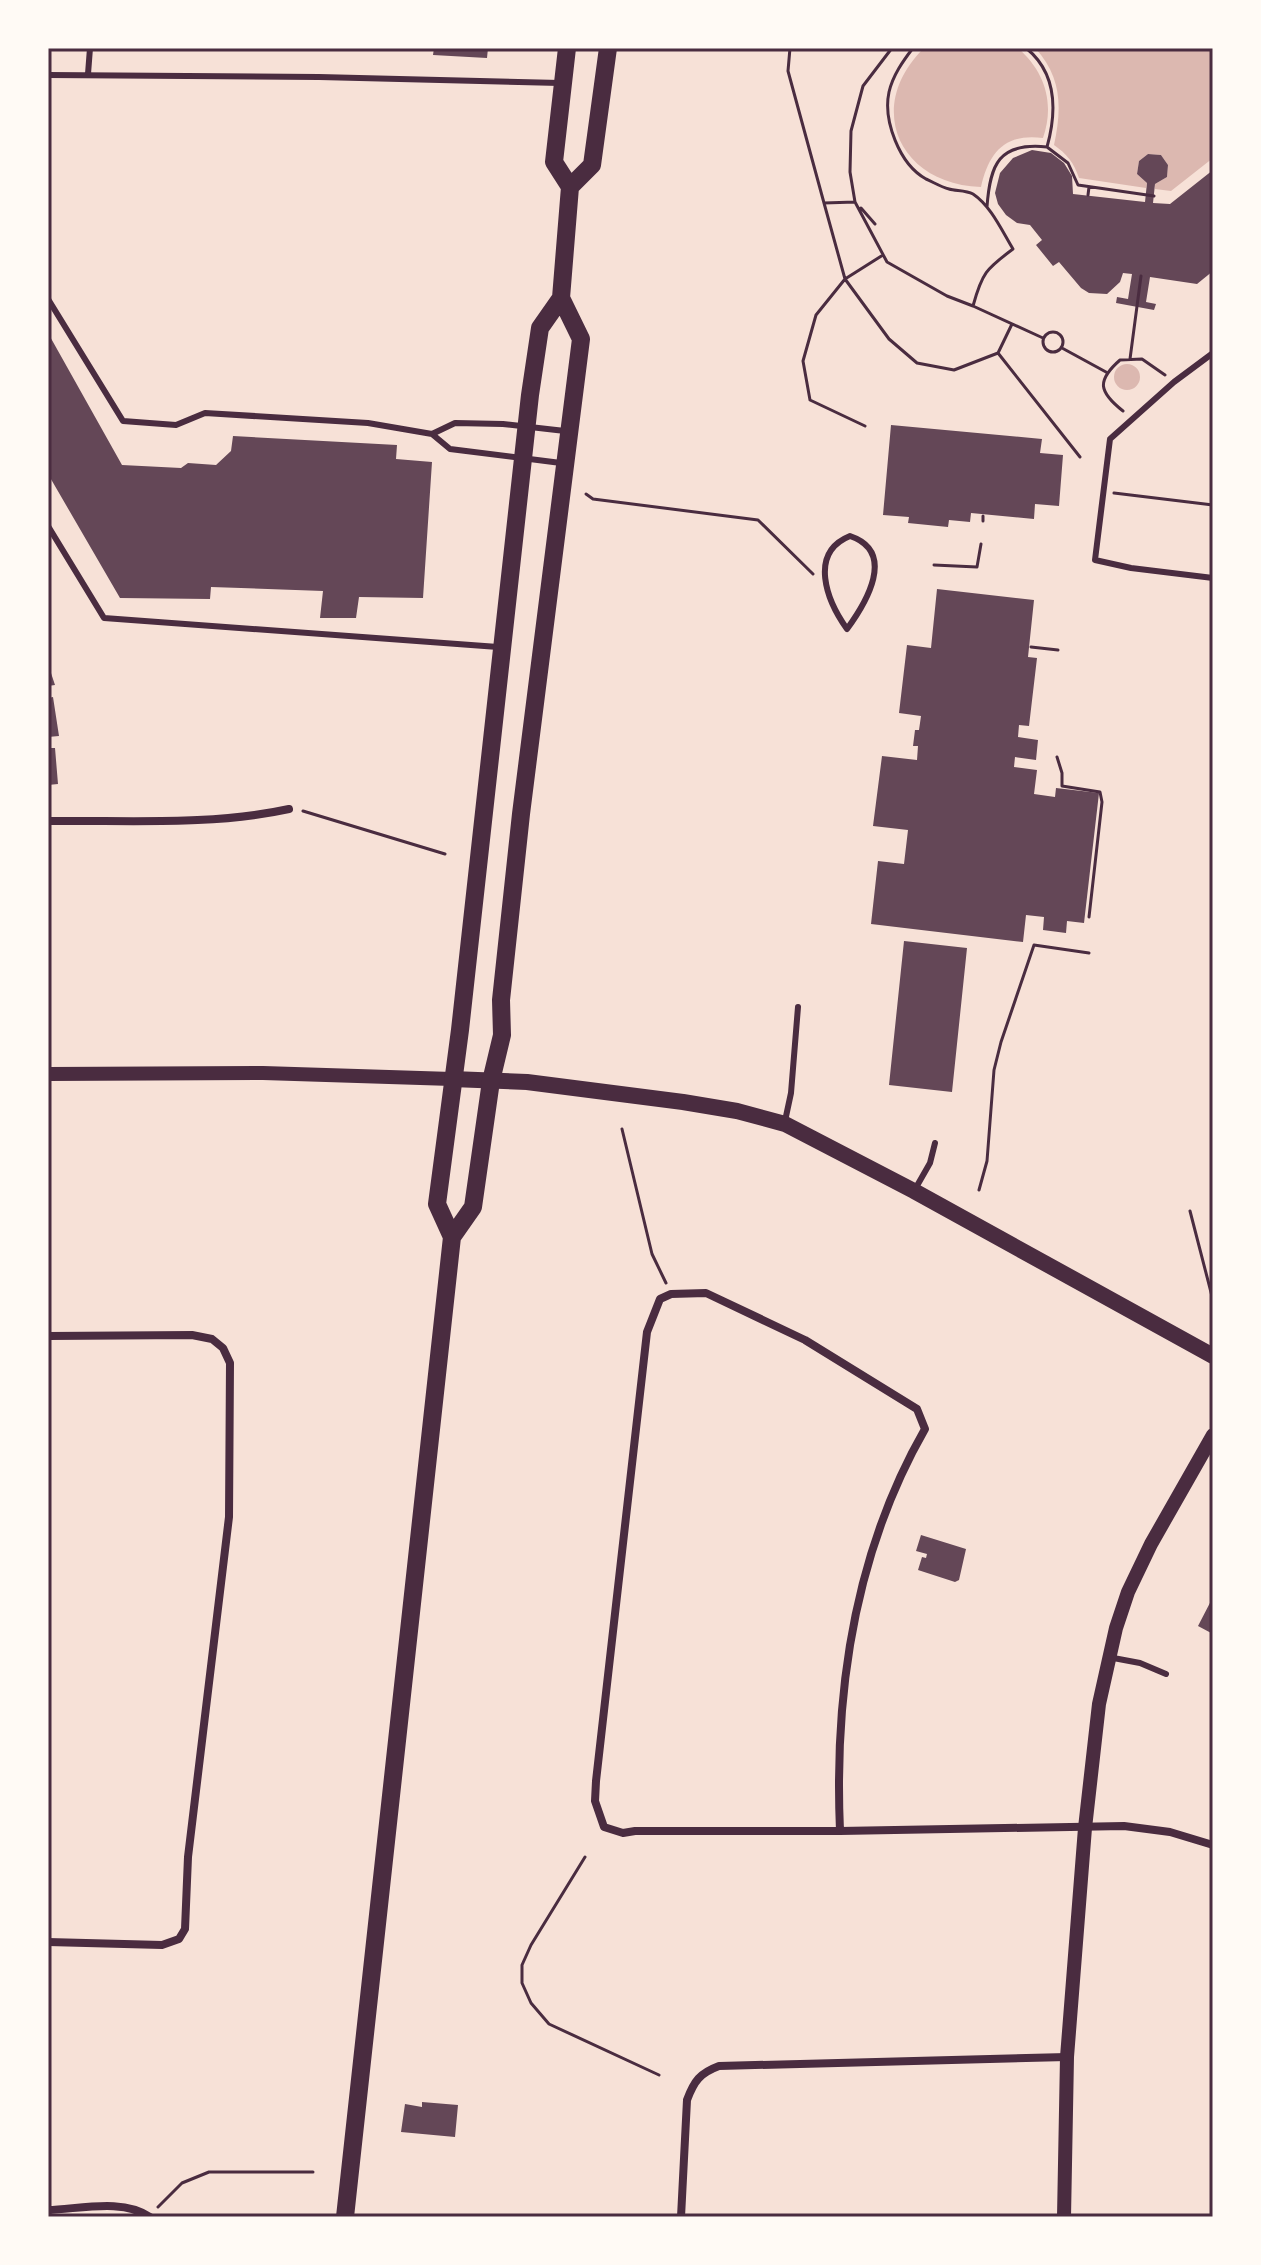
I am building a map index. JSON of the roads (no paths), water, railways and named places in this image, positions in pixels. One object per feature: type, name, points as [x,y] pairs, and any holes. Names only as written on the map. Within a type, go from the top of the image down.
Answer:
[{"type":"main road","points":[[452,1237],[437,1204],[460,1030],[540,328],[561,298],[570,187],[554,162],[567,48]]},
{"type":"main road","points":[[570,187],[592,165],[608,48]]},
{"type":"main road","points":[[345,2217],[452,1237],[473,1207],[491,1081],[502,1035],[501,1000],[521,814],[581,339],[561,298]]},
{"type":"main road","points":[[452,1079],[527,1082],[683,1102],[737,1111],[785,1124],[914,1191],[1213,1356]]},
{"type":"street","points":[[48,821],[174,821],[258,816],[289,809]]},
{"type":"street","points":[[48,1074],[263,1073],[452,1079]]},
{"type":"street","points":[[840,1831],[842,1700],[850,1639],[861,1589],[881,1526],[925,1429],[917,1409],[805,1340],[706,1293],[671,1294],[660,1299],[647,1332],[596,1781],[595,1801],[604,1827],[623,1833],[840,1831],[1085,1828],[1124,1826],[1170,1832],[1213,1845]]},
{"type":"street","points":[[48,1336],[192,1335],[212,1339],[223,1348],[230,1363],[231,1376],[229,1517],[188,1857],[185,1929],[179,1939],[162,1945],[48,1942]]},
{"type":"street","points":[[1064,2217],[1067,2057],[1085,1828],[1099,1704],[1108,1657],[1128,1592],[1151,1544],[1213,1435]]},
{"type":"street","points":[[681,2217],[687,2100],[693,2084],[705,2071],[719,2066],[1067,2057]]},
{"type":"street","points":[[48,2210],[123,2207],[137,2209],[150,2216]]},
{"type":"lane","points":[[88,74],[90,48]]},
{"type":"lane","points":[[48,75],[563,84]]},
{"type":"lane","points":[[48,299],[123,421],[176,425],[205,413],[368,423],[432,434],[450,449],[565,464]]},
{"type":"lane","points":[[1213,353],[1174,382],[1110,439],[1095,560],[1131,568],[1213,578]]},
{"type":"lane","points":[[432,434],[455,423],[568,432]]},
{"type":"lane","points":[[48,526],[104,618],[502,647]]},
{"type":"lane","points":[[850,536],[860,539],[869,548],[876,569],[873,583],[847,629],[831,599],[823,575],[825,561],[832,549],[850,536]]},
{"type":"lane","points":[[785,1124],[791,1093],[798,1007]]},
{"type":"lane","points":[[914,1191],[930,1163],[935,1143]]},
{"type":"lane","points":[[1108,1657],[1140,1663],[1166,1674]]}]
